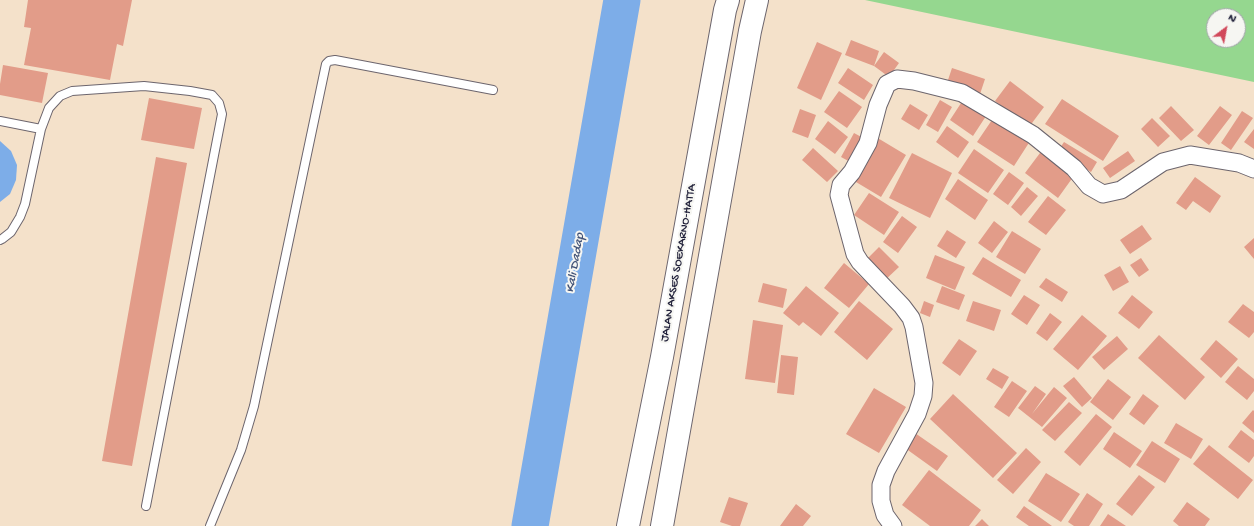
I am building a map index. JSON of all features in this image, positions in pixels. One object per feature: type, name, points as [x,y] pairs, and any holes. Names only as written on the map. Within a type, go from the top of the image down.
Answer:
[{"type":"main road","name":"JALAN AKSES SOEKARNO-HATTA","points":[[628,526],[662,357],[728,0]]},
{"type":"main road","points":[[662,526],[750,31],[757,0]]},
{"type":"street","points":[[893,526],[885,515],[880,501],[881,485],[886,471],[917,414],[923,396],[924,383],[911,318],[902,306],[860,262],[855,254],[839,195],[841,185],[852,172],[868,142],[878,105],[887,84],[897,79],[914,81],[962,93],[1033,134],[1074,168],[1089,186],[1103,194],[1121,190],[1163,162],[1190,155],[1239,164],[1254,169]]},
{"type":"lane","points":[[210,526],[241,450],[254,406],[326,64],[329,61],[334,60],[493,90]]},
{"type":"lane","points":[[0,240],[11,232],[20,217],[25,204],[41,129],[49,108],[60,96],[72,91],[144,86],[212,95],[219,103],[222,114],[146,506]]},
{"type":"lane","points":[[0,121],[41,129]]},
{"type":"green space","points":[[865,0],[1254,0],[1254,82]]},
{"type":"water","points":[[0,141],[11,151],[17,165],[16,180],[10,194],[0,202]]},
{"type":"building","points":[[28,0],[132,0],[123,46],[117,44],[110,80],[24,65],[31,28],[24,27]]},
{"type":"building","points":[[851,40],[879,51],[874,66],[845,55]]},
{"type":"building","points":[[817,42],[842,53],[821,100],[797,88]]},
{"type":"building","points":[[884,52],[899,63],[889,77],[874,66]]},
{"type":"building","points":[[3,65],[48,73],[42,103],[0,95]]},
{"type":"building","points":[[848,68],[873,85],[864,100],[838,83]]},
{"type":"building","points":[[952,68],[985,79],[980,94],[947,83]]},
{"type":"building","points":[[1010,81],[1044,107],[1029,127],[995,101]]},
{"type":"building","points":[[839,91],[862,107],[847,128],[824,112]]},
{"type":"building","points":[[965,97],[988,113],[973,136],[950,120]]},
{"type":"building","points":[[149,98],[202,108],[194,149],[141,140]]},
{"type":"building","points":[[1062,99],[1119,136],[1103,161],[1045,124]]},
{"type":"building","points":[[940,100],[952,107],[938,132],[926,125]]},
{"type":"building","points":[[910,104],[928,115],[919,130],[901,119]]},
{"type":"building","points":[[1171,106],[1194,130],[1181,141],[1159,118]]},
{"type":"building","points":[[1220,106],[1232,115],[1209,145],[1197,136]]},
{"type":"building","points":[[800,109],[816,115],[808,138],[792,132]]},
{"type":"building","points":[[1242,111],[1253,118],[1231,150],[1221,143]]},
{"type":"building","points":[[996,114],[1032,138],[1014,166],[977,142]]},
{"type":"building","points":[[1152,118],[1170,136],[1158,147],[1141,129]]},
{"type":"building","points":[[828,121],[848,137],[835,154],[815,139]]},
{"type":"building","points":[[947,126],[969,142],[958,158],[936,142]]},
{"type":"building","points":[[1254,129],[1254,149],[1244,142]]},
{"type":"building","points":[[854,133],[867,140],[854,164],[841,157]]},
{"type":"building","points":[[876,137],[906,155],[881,197],[851,179]]},
{"type":"building","points":[[1064,142],[1097,162],[1091,172],[1058,151]]},
{"type":"building","points":[[813,148],[838,171],[827,182],[802,160]]},
{"type":"building","points":[[974,149],[1004,170],[988,193],[958,173]]},
{"type":"building","points":[[1043,149],[1076,173],[1058,198],[1025,173]]},
{"type":"building","points":[[1128,151],[1135,161],[1110,178],[1103,168]]},
{"type":"building","points":[[912,153],[952,173],[930,218],[889,198]]},
{"type":"building","points":[[156,157],[187,163],[132,466],[102,461]]},
{"type":"building","points":[[1009,172],[1024,183],[1008,205],[993,194]]},
{"type":"building","points":[[1195,177],[1221,196],[1210,213],[1193,201],[1186,210],[1176,203]]},
{"type":"building","points":[[958,179],[988,200],[975,220],[945,199]]},
{"type":"building","points":[[1027,187],[1038,196],[1021,216],[1011,207]]},
{"type":"building","points":[[869,193],[899,212],[884,235],[854,215]]},
{"type":"building","points":[[1048,196],[1066,210],[1046,235],[1028,222]]},
{"type":"building","points":[[902,216],[917,227],[898,253],[883,242]]},
{"type":"building","points":[[994,221],[1008,232],[992,253],[978,243]]},
{"type":"building","points":[[1142,225],[1152,239],[1130,254],[1120,240]]},
{"type":"building","points":[[947,230],[966,242],[956,258],[937,246]]},
{"type":"building","points":[[1012,231],[1041,249],[1025,274],[996,257]]},
{"type":"building","points":[[1254,238],[1254,259],[1244,247]]},
{"type":"building","points":[[879,247],[899,267],[884,281],[865,261]]},
{"type":"building","points":[[935,255],[965,267],[955,290],[926,278]]},
{"type":"building","points":[[983,257],[1021,280],[1011,297],[972,274]]},
{"type":"building","points":[[1141,258],[1149,270],[1139,277],[1130,265]]},
{"type":"building","points":[[844,263],[869,284],[849,308],[824,288]]},
{"type":"building","points":[[1120,266],[1129,282],[1113,291],[1104,275]]},
{"type":"building","points":[[1046,278],[1068,292],[1062,302],[1039,287]]},
{"type":"building","points":[[763,283],[787,289],[783,308],[758,302]]},
{"type":"building","points":[[806,286],[839,313],[821,336],[803,322],[799,326],[783,313]]},
{"type":"building","points":[[942,286],[965,295],[959,310],[936,302]]},
{"type":"building","points":[[1024,295],[1040,305],[1027,325],[1011,314]]},
{"type":"building","points":[[1132,295],[1153,312],[1139,329],[1118,313]]},
{"type":"building","points":[[859,301],[893,329],[867,360],[834,332]]},
{"type":"building","points":[[924,301],[934,305],[930,317],[920,313]]},
{"type":"building","points":[[973,301],[1001,310],[994,331],[966,321]]},
{"type":"building","points":[[1243,304],[1254,312],[1254,332],[1249,338],[1228,322]]},
{"type":"building","points":[[1050,313],[1062,322],[1047,341],[1036,333]]},
{"type":"building","points":[[1082,315],[1107,336],[1078,370],[1053,349]]},
{"type":"building","points":[[753,320],[783,325],[775,383],[745,379]]},
{"type":"building","points":[[1159,335],[1205,377],[1185,400],[1138,358]]},
{"type":"building","points":[[1117,336],[1128,349],[1104,370],[1092,357]]},
{"type":"building","points":[[959,339],[977,351],[960,376],[942,363]]},
{"type":"building","points":[[1216,340],[1238,359],[1221,378],[1200,359]]},
{"type":"building","points":[[781,355],[798,357],[794,395],[777,393]]},
{"type":"building","points":[[1238,366],[1254,379],[1254,391],[1247,400],[1225,382]]},
{"type":"building","points":[[993,368],[1009,377],[1002,389],[986,379]]},
{"type":"building","points":[[1074,377],[1092,398],[1082,407],[1063,386]]},
{"type":"building","points":[[1108,379],[1131,397],[1113,420],[1090,402]]},
{"type":"building","points":[[1012,381],[1027,391],[1009,417],[994,407]]},
{"type":"building","points":[[1035,386],[1046,394],[1032,414],[1054,387],[1067,398],[1042,427],[1018,408]]},
{"type":"building","points":[[874,388],[906,407],[879,453],[846,434]]},
{"type":"building","points":[[953,394],[1017,453],[993,478],[930,419]]},
{"type":"building","points":[[1143,394],[1159,406],[1144,425],[1129,414]]},
{"type":"building","points":[[1069,402],[1082,413],[1055,441],[1042,430]]},
{"type":"building","points":[[1253,410],[1254,411],[1254,433],[1242,423]]},
{"type":"building","points":[[1096,414],[1112,427],[1080,466],[1064,452]]},
{"type":"building","points":[[1176,423],[1203,439],[1191,459],[1164,443]]},
{"type":"building","points":[[1241,430],[1254,440],[1254,456],[1249,463],[1228,447]]},
{"type":"building","points":[[1114,432],[1142,451],[1130,468],[1103,449]]},
{"type":"building","points":[[915,433],[948,456],[937,471],[905,448]]},
{"type":"building","points":[[1152,441],[1180,459],[1165,483],[1136,465]]},
{"type":"building","points":[[1209,445],[1253,480],[1238,499],[1193,464]]},
{"type":"building","points":[[1026,448],[1041,462],[1013,494],[997,480]]},
{"type":"building","points":[[929,470],[981,510],[969,526],[930,526],[902,505]]},
{"type":"building","points":[[1046,473],[1080,494],[1061,522],[1028,501]]},
{"type":"building","points":[[1139,475],[1155,487],[1132,516],[1116,504]]},
{"type":"building","points":[[1087,493],[1103,504],[1089,526],[1074,526],[1068,522]]},
{"type":"building","points":[[729,497],[748,503],[740,526],[732,526],[720,522]]},
{"type":"building","points":[[1187,502],[1210,519],[1205,526],[1179,526],[1173,521]]},
{"type":"building","points":[[796,504],[811,516],[803,526],[780,526]]},
{"type":"building","points":[[1024,506],[1052,526],[1029,526],[1016,517]]},
{"type":"building","points":[[1108,514],[1126,526],[1100,526]]},
{"type":"building","points":[[982,519],[989,526],[975,526]]},
{"type":"waterway","name":"Kali Dadap","points":[[530,526],[622,0]]}]
